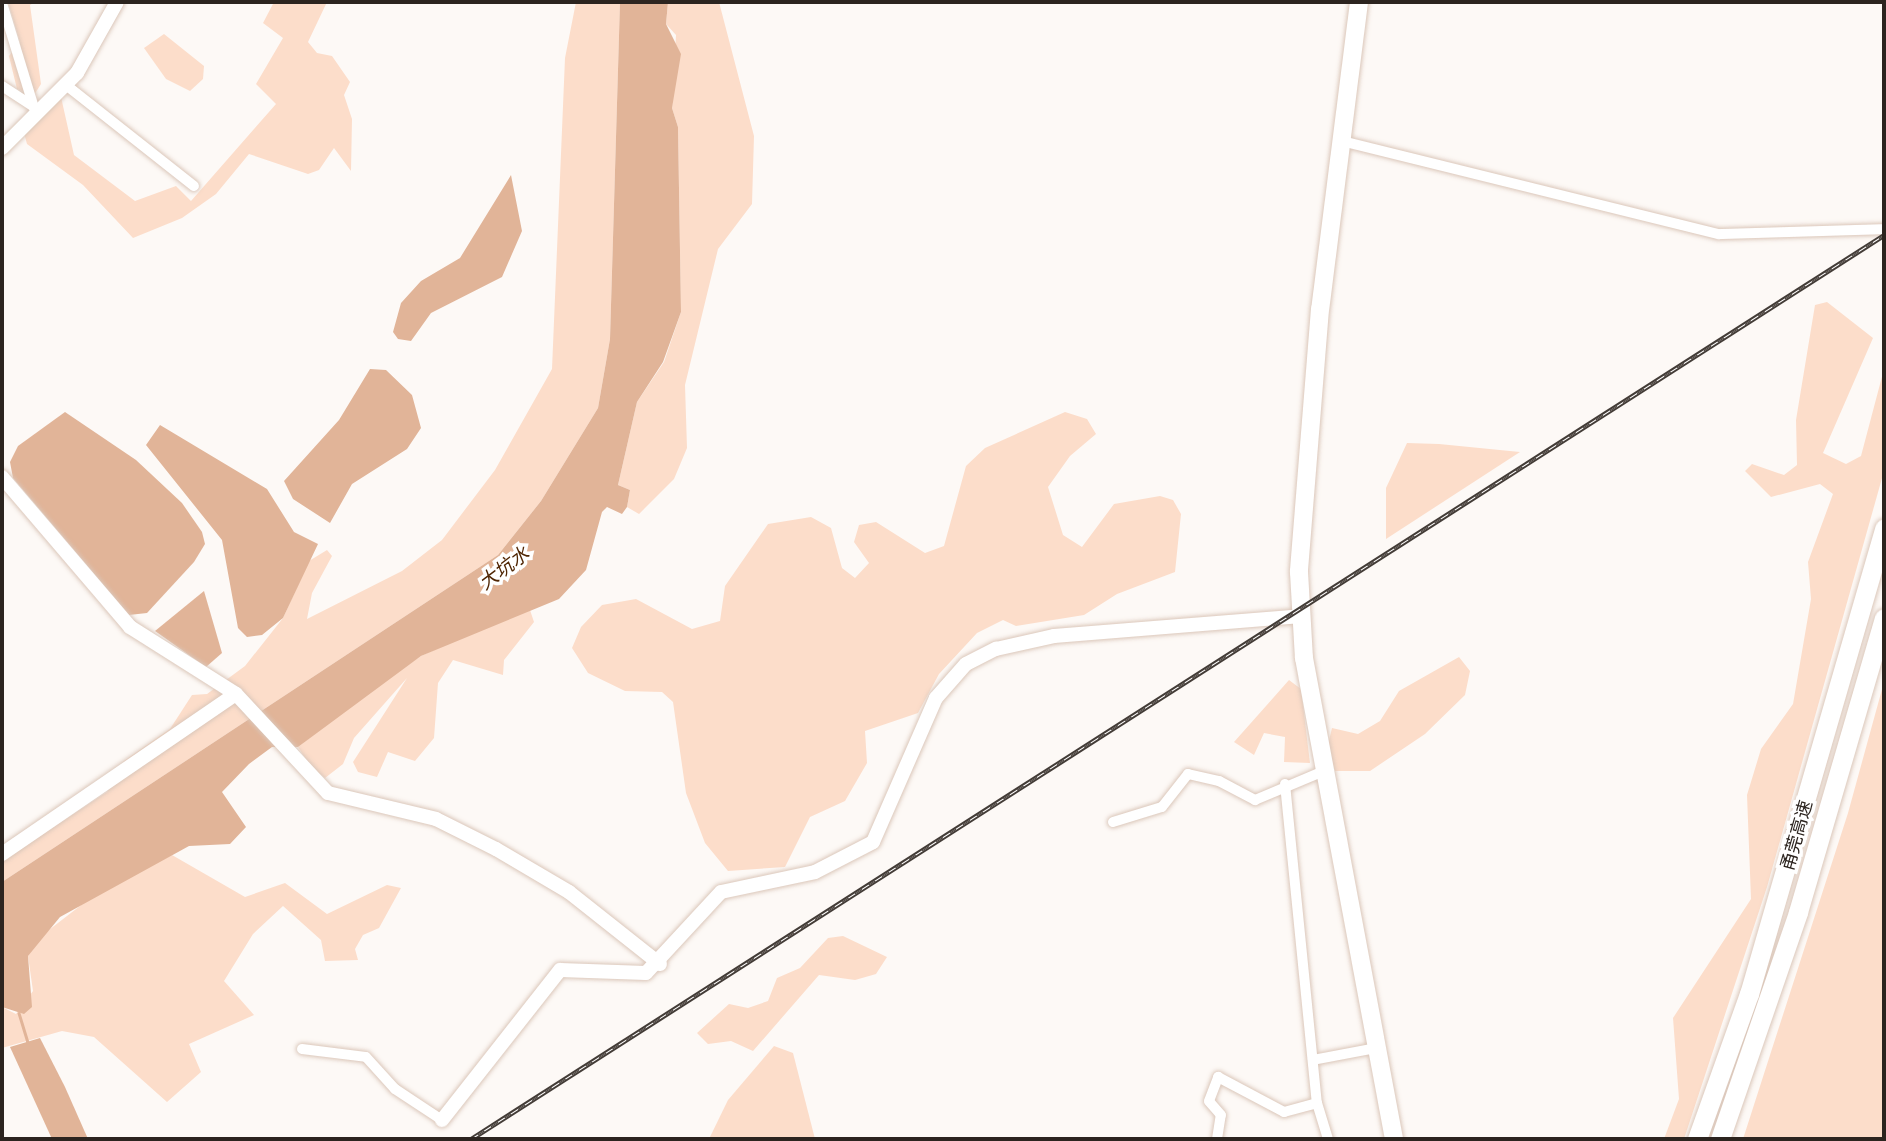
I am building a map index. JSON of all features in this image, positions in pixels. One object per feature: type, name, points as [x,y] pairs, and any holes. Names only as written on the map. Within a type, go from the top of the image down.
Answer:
[{"type":"highway","name":"甬莞高速","points":[[1697,1139],[1749,994],[1884,528]]},
{"type":"highway","name":"甬莞高速","points":[[1720,1139],[1798,912],[1884,618]]},
{"type":"main road","points":[[1359,2],[1320,309],[1299,572],[1301,616],[1326,770],[1394,1139]]},
{"type":"street","points":[[2,2],[34,109]]},
{"type":"street","points":[[2,148],[34,109],[66,85],[96,49],[117,2]]},
{"type":"street","points":[[66,85],[194,186]]},
{"type":"street","points":[[2,86],[34,109]]},
{"type":"street","points":[[1342,141],[1719,234],[1884,229]]},
{"type":"street","points":[[2,477],[130,627],[241,699],[328,793],[425,816],[496,849],[569,892],[660,964]]},
{"type":"street","points":[[302,1049],[366,1057],[395,1089],[442,1120],[561,970],[579,966],[633,976],[660,964],[721,892],[815,872],[873,842],[936,698],[950,677],[973,660],[1054,636],[1301,616]]},
{"type":"street","points":[[2,854],[241,699]]},
{"type":"street","points":[[1113,822],[1162,807],[1188,774],[1219,781],[1255,800],[1284,784],[1326,770]]},
{"type":"street","points":[[1284,784],[1317,1103],[1328,1139]]},
{"type":"street","points":[[1312,1060],[1376,1048]]},
{"type":"street","points":[[1217,1139],[1221,1115],[1209,1101],[1218,1077],[1284,1112],[1317,1103]]},
{"type":"shaded area","points":[[8,2],[35,2],[30,5],[41,84],[34,95],[17,89],[9,56],[20,42]]},
{"type":"shaded area","points":[[274,2],[327,2],[308,42],[317,53],[332,56],[350,82],[344,95],[352,119],[351,171],[334,148],[319,170],[308,174],[249,154],[216,194],[182,218],[133,238],[83,185],[27,144],[24,133],[61,97],[74,155],[135,201],[176,186],[191,201],[276,104],[256,84],[283,38],[263,23]]},
{"type":"shaded area","points":[[576,2],[620,2],[610,339],[598,408],[541,501],[498,555],[2,882],[2,861],[107,792],[124,761],[170,729],[192,695],[207,694],[245,666],[283,618],[309,561],[327,550],[332,556],[312,593],[307,619],[402,571],[442,540],[495,470],[552,369],[565,58]]},
{"type":"shaded area","points":[[668,2],[719,2],[754,136],[752,204],[718,249],[685,385],[687,448],[674,479],[639,514],[627,507],[630,490],[618,485],[637,402],[664,362],[681,312],[678,127],[672,108],[676,35],[666,24]]},
{"type":"shaded area","points":[[164,34],[204,66],[203,79],[190,91],[166,79],[144,48]]},
{"type":"shaded area","points":[[1827,302],[1873,338],[1823,453],[1846,464],[1861,456],[1884,369],[1884,471],[1767,887],[1684,1139],[1664,1139],[1679,1099],[1673,1018],[1751,899],[1747,795],[1761,749],[1793,704],[1811,599],[1808,562],[1833,494],[1820,484],[1771,497],[1745,471],[1752,464],[1784,475],[1797,465],[1796,420],[1815,305]]},
{"type":"shaded area","points":[[1065,412],[1087,419],[1096,434],[1070,456],[1048,487],[1063,535],[1082,547],[1114,504],[1160,496],[1173,500],[1181,514],[1175,572],[1117,594],[1084,615],[1016,626],[1003,620],[977,633],[939,674],[918,713],[865,731],[867,763],[845,801],[810,817],[785,867],[728,871],[705,843],[686,793],[673,702],[662,692],[625,691],[588,673],[572,648],[581,627],[602,605],[636,599],[692,629],[720,621],[725,586],[768,524],[811,517],[831,528],[842,568],[855,578],[869,563],[854,542],[859,525],[876,522],[925,553],[944,546],[966,466],[985,448]]},
{"type":"shaded area","points":[[1407,443],[1520,452],[1386,539],[1386,488]]},
{"type":"shaded area","points":[[529,607],[534,622],[504,660],[503,675],[453,660],[438,683],[434,738],[415,761],[388,752],[377,777],[358,772],[353,762],[407,678],[354,738],[343,764],[325,778],[311,767],[298,747],[379,684],[421,656]]},
{"type":"shaded area","points":[[1459,657],[1470,671],[1465,695],[1425,734],[1370,771],[1335,771],[1327,749],[1332,728],[1358,734],[1380,721],[1399,691]]},
{"type":"shaded area","points":[[1289,680],[1301,689],[1310,763],[1284,762],[1285,737],[1264,733],[1254,755],[1234,742]]},
{"type":"shaded area","points":[[1884,682],[1884,1139],[1743,1139],[1848,813]]},
{"type":"shaded area","points":[[172,855],[245,897],[285,883],[327,914],[387,885],[401,888],[379,928],[363,935],[355,949],[358,960],[325,961],[321,940],[283,906],[253,934],[224,981],[254,1015],[189,1044],[201,1072],[167,1102],[94,1037],[62,1031],[2,1048],[2,1007],[16,1014],[33,991],[28,956],[36,940],[98,892]]},
{"type":"shaded area","points":[[843,936],[887,957],[876,974],[855,980],[819,975],[753,1051],[731,1041],[708,1044],[697,1033],[729,1004],[748,1008],[768,1001],[777,978],[800,968],[828,938]]},
{"type":"shaded area","points":[[774,1046],[793,1053],[815,1139],[709,1139],[728,1100]]},
{"type":"water","name":"大坑水","points":[[620,2],[668,2],[666,24],[681,54],[672,108],[678,127],[681,312],[663,362],[637,402],[618,485],[630,490],[627,507],[622,514],[607,507],[602,512],[586,570],[559,599],[421,656],[298,747],[272,747],[249,764],[222,792],[246,827],[230,844],[189,846],[60,917],[28,956],[32,1007],[24,1014],[2,1007],[2,882],[498,555],[541,501],[598,408],[610,339]]},
{"type":"water","points":[[511,175],[522,231],[502,277],[431,313],[411,341],[398,339],[393,332],[401,303],[421,281],[460,258]]},
{"type":"water","points":[[370,369],[386,370],[412,395],[421,428],[407,449],[352,484],[330,523],[293,499],[284,481],[339,420]]},
{"type":"water","points":[[65,412],[136,460],[182,503],[202,532],[205,544],[194,562],[147,613],[129,615],[13,478],[10,462],[18,446]]},
{"type":"water","points":[[160,425],[267,489],[294,532],[318,544],[283,618],[262,635],[247,637],[238,628],[222,540],[146,445]]},
{"type":"water","points":[[204,591],[222,653],[206,667],[155,631]]},
{"type":"water","points":[[40,1038],[88,1139],[52,1139],[10,1047]]},
{"type":"waterway","points":[[19,1013],[28,1043]]},
{"type":"railway","points":[[471,1139],[1884,235]]}]
